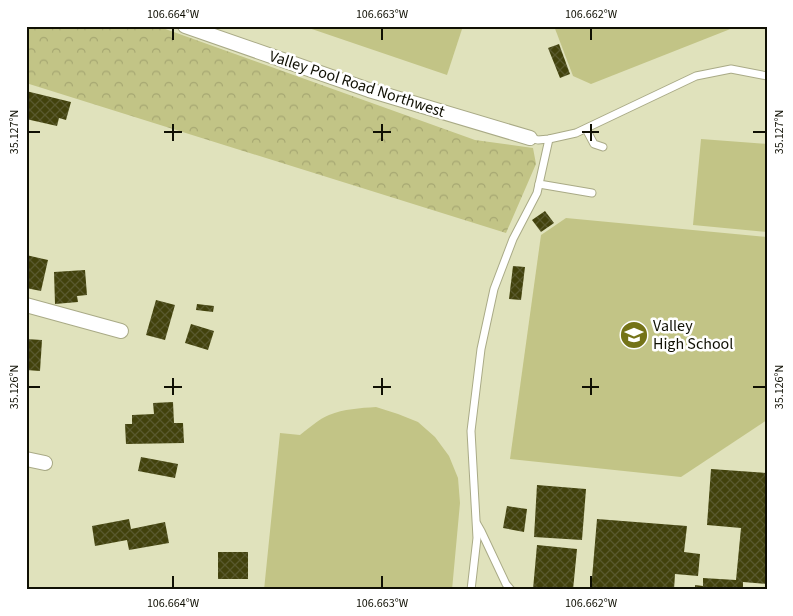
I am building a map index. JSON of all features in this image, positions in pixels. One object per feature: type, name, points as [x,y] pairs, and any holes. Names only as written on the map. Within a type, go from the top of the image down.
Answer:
[{"type":"street","name":"Valley Pool Road Northwest","points":[[185,26],[369,90],[530,138]]},
{"type":"street","points":[[26,305],[121,332]]},
{"type":"street","points":[[26,459],[45,463]]},
{"type":"lane","points":[[530,138],[538,140],[549,139],[576,133],[696,76],[732,69],[767,76]]},
{"type":"lane","points":[[586,128],[594,144],[603,147]]},
{"type":"lane","points":[[471,590],[477,538],[471,431],[481,350],[494,290],[512,239],[537,193],[549,139]]},
{"type":"lane","points":[[539,184],[592,193]]},
{"type":"lane","points":[[476,522],[506,584],[511,590]]},
{"type":"green space","points":[[26,26],[157,26],[475,140],[533,148],[536,164],[506,233],[26,83]]},
{"type":"green space","points":[[303,26],[463,26],[447,75]]},
{"type":"green space","points":[[554,26],[738,26],[591,84],[573,76]]},
{"type":"green space","points":[[701,139],[767,144],[767,232],[693,225]]},
{"type":"green space","points":[[566,218],[767,237],[767,420],[681,477],[510,459],[541,235]]},
{"type":"green space","points":[[376,407],[418,422],[435,437],[449,456],[458,478],[460,503],[452,590],[264,590],[280,433],[300,435],[329,415],[346,410]]},
{"type":"building","points":[[559,44],[570,74],[560,78],[548,48]]},
{"type":"building","points":[[26,91],[71,102],[66,120],[59,118],[57,126],[26,119]]},
{"type":"building","points":[[545,211],[554,223],[541,232],[532,220]]},
{"type":"building","points":[[26,255],[48,260],[41,291],[26,288]]},
{"type":"building","points":[[513,266],[525,267],[521,300],[509,299]]},
{"type":"building","points":[[85,270],[87,295],[77,296],[78,302],[55,304],[54,272]]},
{"type":"building","points":[[156,300],[175,305],[165,340],[146,335]]},
{"type":"building","points":[[197,304],[214,306],[213,312],[196,310]]},
{"type":"building","points":[[191,324],[214,331],[208,350],[185,343]]},
{"type":"building","points":[[26,339],[42,340],[40,371],[26,370]]},
{"type":"building","points":[[173,402],[174,423],[183,423],[184,443],[126,444],[125,424],[132,424],[132,415],[154,414],[153,403]]},
{"type":"building","points":[[141,457],[178,464],[175,478],[138,471]]},
{"type":"building","points":[[711,469],[767,473],[767,584],[743,582],[743,590],[695,590],[695,585],[703,586],[703,578],[736,580],[741,528],[707,525]]},
{"type":"building","points":[[537,485],[586,489],[582,540],[534,537]]},
{"type":"building","points":[[507,506],[527,509],[524,532],[503,528]]},
{"type":"building","points":[[129,519],[131,529],[165,522],[169,543],[129,550],[127,540],[95,546],[92,526]]},
{"type":"building","points":[[597,519],[687,526],[684,552],[700,554],[698,576],[675,574],[674,590],[591,590]]},
{"type":"building","points":[[537,545],[577,549],[573,590],[533,589]]},
{"type":"building","points":[[218,552],[248,552],[248,579],[218,579]]},
{"type":"place","name":"Valley High School","points":[[634,335]]}]
